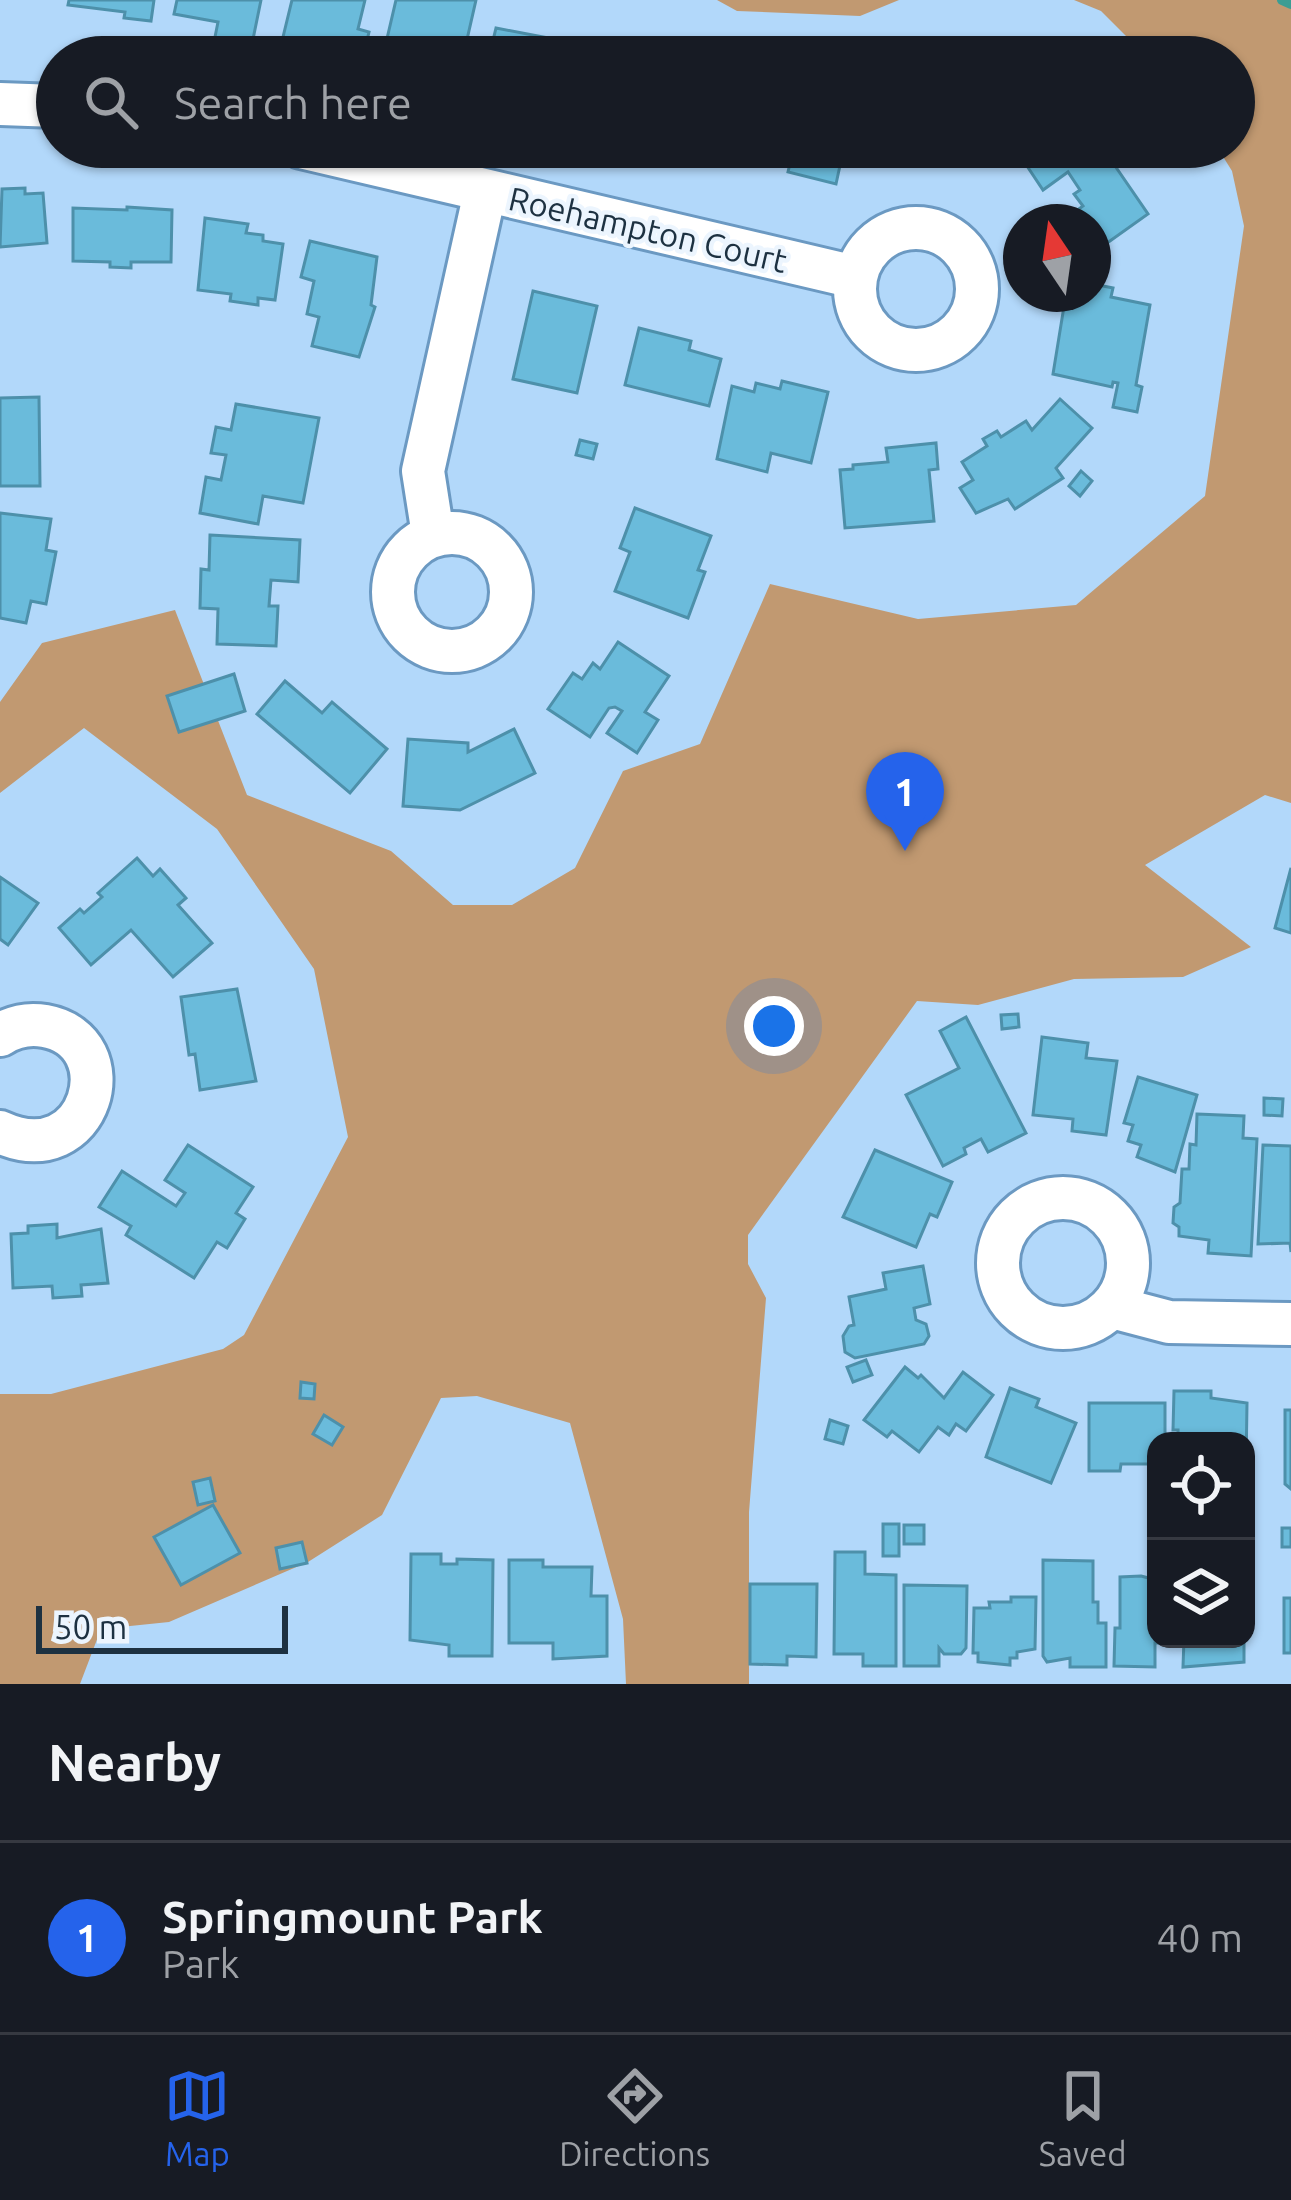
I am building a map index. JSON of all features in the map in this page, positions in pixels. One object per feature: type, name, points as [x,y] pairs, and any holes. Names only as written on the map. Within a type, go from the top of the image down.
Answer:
[{"type":"street","points":[[0,104],[36,105]]},
{"type":"street","name":"Roehampton Court","points":[[387,168],[855,277]]},
{"type":"street","points":[[433,536],[423,471],[485,192]]},
{"type":"street","points":[[0,1036],[29,1024],[70,1036],[92,1071],[92,1094],[76,1123],[48,1140],[20,1141],[0,1132]]},
{"type":"street","points":[[1112,1307],[1169,1322],[1291,1324]]},
{"type":"shaded area","points":[[717,0],[899,0],[860,16],[737,11]]},
{"type":"shaded area","points":[[1074,0],[1291,0],[1291,803],[1265,795],[1145,865],[1251,947],[1183,977],[1074,979],[978,1005],[917,1001],[748,1235],[748,1264],[766,1298],[749,1512],[749,1684],[626,1684],[623,1619],[570,1423],[477,1396],[441,1398],[382,1515],[308,1562],[169,1622],[101,1629],[80,1684],[0,1684],[0,1394],[51,1394],[223,1349],[244,1335],[348,1137],[314,969],[217,829],[84,728],[0,793],[0,702],[42,643],[175,610],[247,795],[391,851],[453,905],[512,905],[575,868],[623,771],[700,744],[770,584],[918,619],[1076,605],[1205,496],[1244,226],[1230,168],[1255,168],[1255,36],[1126,36],[1101,11]]},
{"type":"building","points":[[69,0],[154,0],[151,21],[124,18],[125,12],[68,5]]},
{"type":"building","points":[[177,0],[261,0],[254,36],[215,36],[218,22],[174,14]]},
{"type":"building","points":[[292,0],[365,0],[358,29],[369,32],[368,36],[283,36]]},
{"type":"building","points":[[396,0],[476,0],[468,36],[388,36]]},
{"type":"building","points":[[496,28],[538,36],[494,36]]},
{"type":"building","points":[[789,168],[839,168],[836,184],[788,172]]},
{"type":"building","points":[[1028,168],[1116,168],[1148,214],[1111,240],[1111,204],[1082,204],[1074,194],[1080,190],[1068,172],[1043,190]]},
{"type":"building","points":[[25,188],[25,194],[43,193],[47,243],[0,247],[2,189]]},
{"type":"building","points":[[73,208],[172,210],[171,262],[131,262],[131,268],[73,261]]},
{"type":"building","points":[[205,218],[248,224],[246,233],[283,244],[275,300],[258,298],[258,305],[230,301],[231,294],[198,290]]},
{"type":"building","points":[[310,241],[377,257],[371,305],[375,307],[359,357],[312,346],[319,317],[307,314],[314,281],[301,277]]},
{"type":"building","points":[[533,291],[597,306],[577,393],[513,379]]},
{"type":"building","points":[[1111,297],[1150,305],[1136,385],[1142,387],[1137,412],[1113,407],[1118,383],[1113,382],[1112,387],[1053,374],[1063,312],[1111,312]]},
{"type":"building","points":[[639,328],[691,341],[689,350],[721,359],[709,406],[625,385]]},
{"type":"building","points":[[782,381],[828,392],[811,463],[771,453],[767,472],[717,459],[732,386],[754,392],[756,383],[780,389]]},
{"type":"building","points":[[39,397],[40,486],[0,486],[0,398]]},
{"type":"building","points":[[1060,399],[1092,428],[1056,468],[1063,478],[1015,509],[1008,499],[976,513],[960,488],[973,480],[962,462],[987,446],[983,439],[997,431],[1001,437],[1026,421],[1032,430]]},
{"type":"building","points":[[236,404],[319,418],[303,503],[263,496],[258,524],[200,513],[206,477],[221,480],[226,455],[211,453],[216,427],[231,430]]},
{"type":"building","points":[[580,440],[597,444],[593,459],[576,455]]},
{"type":"building","points":[[936,443],[938,469],[929,470],[934,521],[845,528],[840,470],[888,462],[886,448]]},
{"type":"building","points":[[1081,471],[1092,481],[1080,496],[1069,486]]},
{"type":"building","points":[[635,508],[711,536],[698,570],[705,572],[688,618],[615,591],[630,552],[620,548]]},
{"type":"building","points":[[0,513],[51,519],[46,550],[56,552],[46,604],[31,601],[26,623],[0,618]]},
{"type":"building","points":[[210,535],[300,540],[298,582],[271,580],[269,606],[278,606],[276,646],[217,644],[218,609],[200,608],[201,569],[209,570]]},
{"type":"building","points":[[618,642],[669,676],[645,712],[658,720],[637,753],[607,733],[622,711],[615,707],[609,708],[590,737],[548,709],[573,673],[582,679],[593,663],[600,669]]},
{"type":"building","points":[[234,674],[245,711],[179,732],[167,696]]},
{"type":"building","points":[[285,681],[322,713],[332,702],[387,749],[350,793],[257,714]]},
{"type":"building","points":[[514,729],[535,773],[460,810],[403,806],[408,739],[468,743],[468,752]]},
{"type":"building","points":[[137,858],[153,876],[160,869],[186,898],[178,905],[212,943],[173,977],[131,930],[91,965],[59,928],[102,897],[98,893]]},
{"type":"building","points":[[1291,868],[1291,933],[1275,928]]},
{"type":"building","points":[[0,877],[38,903],[8,945],[0,939]]},
{"type":"building","points":[[237,989],[256,1081],[200,1090],[195,1054],[189,1055],[181,997]]},
{"type":"building","points":[[1018,1014],[1019,1027],[1002,1029],[1001,1015]]},
{"type":"building","points":[[966,1017],[1026,1133],[988,1152],[981,1139],[943,1166],[906,1095],[959,1068],[940,1031]]},
{"type":"building","points":[[1042,1037],[1088,1043],[1086,1058],[1117,1061],[1106,1135],[1072,1131],[1073,1119],[1033,1115]]},
{"type":"building","points":[[1138,1077],[1197,1095],[1175,1172],[1137,1157],[1141,1145],[1128,1141],[1133,1125],[1124,1123]]},
{"type":"building","points":[[1264,1098],[1283,1099],[1282,1116],[1264,1115]]},
{"type":"building","points":[[1197,1114],[1244,1116],[1243,1138],[1257,1139],[1251,1256],[1208,1253],[1209,1240],[1179,1236],[1179,1227],[1173,1223],[1174,1207],[1180,1203],[1182,1169],[1189,1169],[1190,1144],[1196,1145]]},
{"type":"building","points":[[188,1145],[253,1187],[236,1213],[245,1219],[227,1248],[217,1242],[194,1278],[126,1235],[131,1226],[99,1207],[122,1171],[176,1206],[185,1193],[165,1180]]},
{"type":"building","points":[[1263,1145],[1291,1146],[1291,1252],[1290,1243],[1258,1244]]},
{"type":"building","points":[[875,1150],[952,1182],[937,1217],[930,1214],[916,1247],[843,1217]]},
{"type":"building","points":[[57,1224],[57,1238],[101,1229],[108,1283],[81,1285],[82,1296],[53,1298],[52,1286],[13,1288],[11,1234],[28,1233],[28,1226]]},
{"type":"building","points":[[923,1266],[930,1304],[914,1308],[916,1320],[926,1324],[929,1336],[924,1344],[855,1358],[845,1352],[843,1336],[854,1325],[849,1297],[886,1289],[883,1273]]},
{"type":"building","points":[[866,1360],[872,1375],[853,1382],[847,1367]]},
{"type":"building","points":[[905,1367],[918,1378],[921,1375],[944,1398],[963,1372],[993,1395],[966,1431],[956,1424],[949,1435],[938,1427],[919,1452],[892,1431],[887,1437],[864,1420]]},
{"type":"building","points":[[301,1382],[315,1384],[314,1399],[300,1398]]},
{"type":"building","points":[[1010,1388],[1039,1399],[1036,1407],[1076,1423],[1051,1483],[986,1457]]},
{"type":"building","points":[[1174,1391],[1211,1391],[1211,1398],[1247,1403],[1247,1432],[1173,1430]]},
{"type":"building","points":[[1089,1403],[1165,1403],[1165,1432],[1147,1432],[1147,1464],[1121,1464],[1120,1471],[1089,1471]]},
{"type":"building","points":[[1285,1410],[1291,1410],[1291,1489],[1285,1484]]},
{"type":"building","points":[[324,1415],[343,1427],[332,1445],[313,1434]]},
{"type":"building","points":[[830,1420],[848,1426],[843,1444],[825,1439]]},
{"type":"building","points":[[210,1478],[215,1501],[198,1505],[193,1482]]},
{"type":"building","points":[[213,1505],[240,1553],[181,1585],[154,1537]]},
{"type":"building","points":[[883,1524],[899,1524],[899,1556],[883,1556]]},
{"type":"building","points":[[904,1525],[924,1525],[924,1544],[904,1544]]},
{"type":"building","points":[[1282,1528],[1291,1528],[1291,1547],[1282,1547]]},
{"type":"building","points":[[302,1542],[307,1563],[280,1569],[276,1548]]},
{"type":"building","points":[[835,1552],[865,1552],[865,1574],[896,1575],[896,1666],[863,1666],[863,1654],[834,1654]]},
{"type":"building","points":[[411,1554],[441,1554],[441,1564],[457,1564],[457,1559],[493,1560],[492,1656],[449,1656],[449,1645],[410,1640]]},
{"type":"building","points":[[509,1560],[543,1560],[543,1567],[592,1567],[591,1596],[607,1596],[607,1656],[553,1659],[553,1643],[509,1643]]},
{"type":"building","points":[[1043,1560],[1093,1561],[1093,1602],[1098,1602],[1098,1623],[1106,1623],[1106,1667],[1070,1667],[1070,1658],[1047,1662],[1043,1656]]},
{"type":"building","points":[[1120,1577],[1147,1578],[1147,1648],[1155,1648],[1155,1667],[1114,1666]]},
{"type":"building","points":[[750,1584],[817,1584],[816,1657],[787,1656],[787,1665],[750,1664]]},
{"type":"building","points":[[904,1585],[967,1586],[966,1648],[961,1654],[944,1654],[939,1648],[939,1666],[904,1666]]},
{"type":"building","points":[[1011,1597],[1036,1597],[1035,1649],[1017,1652],[1010,1665],[978,1662],[978,1653],[973,1653],[974,1608],[1011,1602]]},
{"type":"building","points":[[1284,1598],[1291,1598],[1291,1653],[1284,1653]]},
{"type":"building","points":[[1184,1648],[1244,1648],[1244,1662],[1183,1667]]},
{"type":"waterway","points":[[1282,0],[1291,4]]},
{"type":"place","name":"Springmount Park","points":[[905,851]]}]
